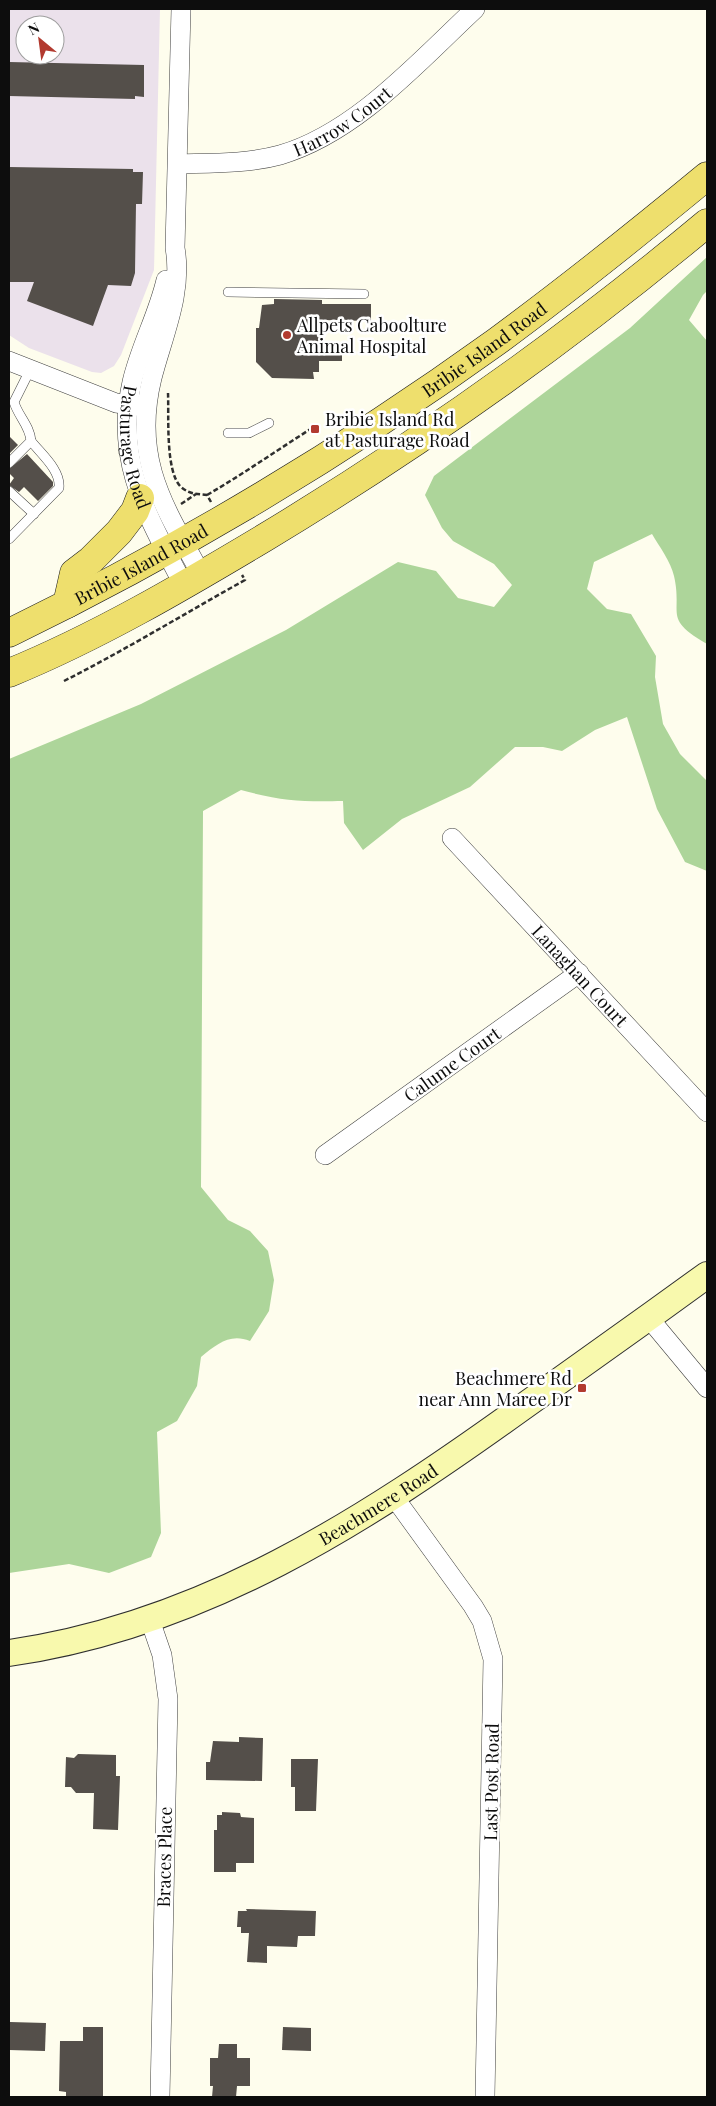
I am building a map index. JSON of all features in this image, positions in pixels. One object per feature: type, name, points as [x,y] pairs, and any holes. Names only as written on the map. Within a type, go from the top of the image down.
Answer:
[{"type":"main road","name":"Bribie Island Road","points":[[9,633],[175,546],[307,468],[493,344],[619,248],[707,176]]},
{"type":"main road","name":"Bribie Island Road","points":[[9,673],[106,626],[192,579],[353,483],[491,391],[608,304],[707,223]]},
{"type":"main road","points":[[67,604],[74,573],[104,547],[124,526],[135,511],[140,498]]},
{"type":"main road","name":"Beachmere Road","points":[[9,1653],[82,1638],[150,1620],[194,1603],[327,1538],[394,1497],[707,1275]]},
{"type":"street","name":"Pasturage Road","points":[[175,546],[153,477],[147,444],[147,407],[152,379],[176,288],[178,267],[175,248],[181,9]]},
{"type":"street","name":"Harrow Court","points":[[178,164],[268,158],[297,149],[326,136],[360,114],[475,9]]},
{"type":"street","name":"Pasturage Road","points":[[175,248],[164,289],[133,381],[128,405],[128,430],[131,466],[140,498],[175,546],[192,579]]},
{"type":"street","points":[[9,361],[116,403],[147,407]]},
{"type":"street","name":"Lanaghan Court","points":[[452,838],[707,1112]]},
{"type":"street","name":"Calume Court","points":[[325,1155],[579,973]]},
{"type":"street","points":[[648,1317],[707,1388]]},
{"type":"street","name":"Last Post Road","points":[[394,1497],[473,1606],[482,1621],[493,1659],[485,2097]]},
{"type":"street","name":"Braces Place","points":[[150,1620],[162,1655],[168,1699],[160,2097]]},
{"type":"lane","points":[[228,292],[364,294]]},
{"type":"lane","points":[[9,539],[59,488],[60,481],[50,464],[31,441],[30,432],[16,412],[14,402],[30,370]]},
{"type":"lane","points":[[228,433],[249,433],[269,423]]},
{"type":"lane","points":[[9,463],[31,441]]},
{"type":"lane","points":[[9,491],[34,514]]},
{"type":"path","points":[[207,495],[254,468],[273,452],[317,425]]},
{"type":"shaded area","points":[[9,9],[160,9],[154,270],[121,355],[114,366],[101,373],[92,372],[29,348],[9,335]]},
{"type":"green space","points":[[707,257],[707,291],[689,320],[707,341],[707,644],[684,628],[679,621],[674,576],[668,560],[652,534],[594,562],[587,589],[607,609],[631,614],[656,656],[655,677],[663,724],[680,754],[707,781],[707,871],[685,862],[657,809],[627,717],[595,730],[562,751],[543,747],[515,747],[470,787],[402,819],[363,850],[344,823],[343,801],[292,800],[241,790],[203,811],[201,1187],[228,1220],[250,1231],[268,1251],[274,1280],[269,1311],[250,1341],[236,1338],[230,1339],[218,1344],[201,1357],[197,1386],[177,1421],[157,1432],[161,1533],[151,1557],[109,1573],[69,1564],[9,1573],[9,759],[141,704],[286,630],[398,562],[436,571],[458,598],[494,607],[512,585],[494,564],[453,541],[442,528],[425,495],[434,476],[630,328]]},
{"type":"building","points":[[9,62],[15,62],[15,65],[65,65],[65,63],[144,65],[144,97],[135,96],[135,99],[9,96]]},
{"type":"building","points":[[9,167],[133,169],[133,172],[143,172],[142,204],[136,204],[135,273],[131,286],[108,285],[93,326],[27,301],[34,282],[9,282]]},
{"type":"building","name":"Allpets Caboolture Animal Hospital","points":[[274,299],[322,300],[322,304],[371,304],[371,321],[322,320],[324,346],[342,346],[342,361],[319,361],[319,372],[313,372],[314,379],[272,378],[256,362],[256,328],[259,328],[262,305],[274,304]]},
{"type":"building","points":[[9,436],[18,445],[9,454]]},
{"type":"building","points":[[27,454],[53,482],[53,486],[38,501],[24,487],[19,492],[9,485],[14,478],[9,473],[9,469]]},
{"type":"building","points":[[239,1737],[263,1738],[262,1781],[206,1780],[206,1762],[210,1762],[213,1741],[239,1742]]},
{"type":"building","points":[[78,1754],[116,1755],[116,1776],[120,1776],[118,1830],[93,1829],[94,1793],[76,1793],[71,1787],[65,1787],[66,1757],[74,1758]]},
{"type":"building","points":[[291,1759],[318,1759],[316,1811],[295,1811],[295,1787],[291,1787]]},
{"type":"building","points":[[222,1812],[240,1813],[241,1817],[254,1818],[254,1863],[236,1863],[236,1872],[214,1872],[214,1830],[217,1830],[217,1815],[222,1815]]},
{"type":"building","points":[[246,1909],[316,1911],[315,1936],[298,1936],[297,1947],[267,1946],[267,1963],[247,1962],[249,1933],[241,1933],[241,1927],[237,1927],[238,1911],[247,1911]]},
{"type":"building","points":[[10,2022],[46,2023],[45,2051],[9,2050]]},
{"type":"building","points":[[83,2027],[103,2027],[103,2097],[66,2097],[66,2092],[59,2091],[60,2041],[83,2041]]},
{"type":"building","points":[[283,2027],[311,2028],[311,2051],[282,2050]]},
{"type":"building","points":[[219,2044],[237,2044],[237,2058],[250,2058],[250,2086],[237,2086],[236,2097],[212,2097],[213,2086],[210,2086],[210,2058],[218,2058]]},
{"type":"place","name":"Allpets Caboolture Animal Hospital","points":[[287,335]]},
{"type":"place","name":"Bribie Island Rd at Pasturage Road","points":[[315,429]]},
{"type":"place","name":"Beachmere Rd near Ann Maree Dr","points":[[582,1388]]}]
